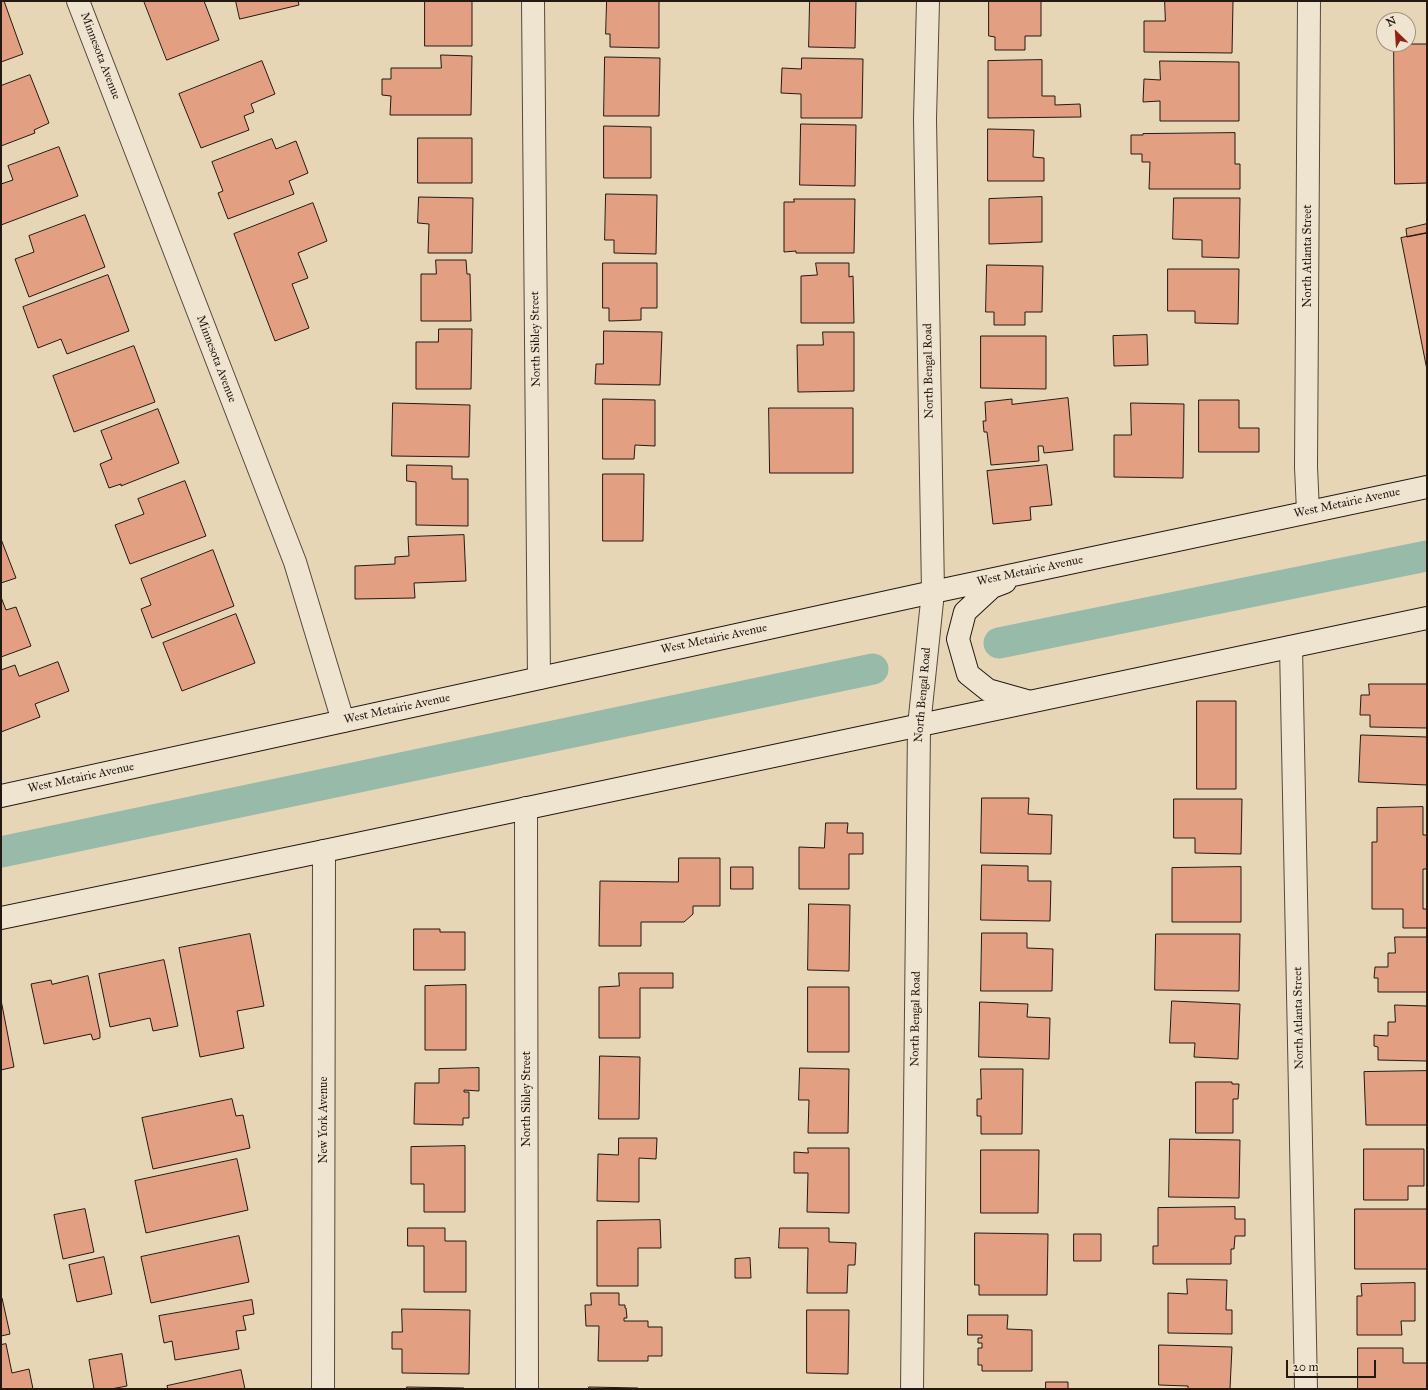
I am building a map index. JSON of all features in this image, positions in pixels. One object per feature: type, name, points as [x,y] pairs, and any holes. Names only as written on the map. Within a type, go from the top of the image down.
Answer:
[{"type":"street","name":"Minnesota Avenue","points":[[78,1],[295,562],[343,720]]},
{"type":"street","name":"North Sibley Street","points":[[533,1],[539,678]]},
{"type":"street","name":"North Bengal Road","points":[[912,1389],[919,726],[933,592],[925,119],[928,1]]},
{"type":"street","name":"North Atlanta Street","points":[[1308,511],[1306,467],[1310,1]]},
{"type":"street","name":"West Metairie Avenue","points":[[1,796],[1032,570],[1427,487]]},
{"type":"street","points":[[1031,702],[988,690],[968,674],[958,639],[965,612],[992,587],[1032,570]]},
{"type":"street","points":[[1,918],[1427,618]]},
{"type":"street","name":"North Atlanta Street","points":[[1291,647],[1306,1389]]},
{"type":"street","name":"North Sibley Street","points":[[526,808],[527,1389]]},
{"type":"street","name":"New York Avenue","points":[[323,1389],[324,851]]},
{"type":"building","points":[[1,1],[4,1],[23,54],[1,62]]},
{"type":"building","points":[[144,1],[204,1],[219,40],[167,60]]},
{"type":"building","points":[[236,1],[298,1],[299,5],[240,19]]},
{"type":"building","points":[[425,1],[472,1],[472,46],[425,46]]},
{"type":"building","points":[[607,1],[659,1],[659,48],[610,47],[610,34],[606,34]]},
{"type":"building","points":[[810,1],[856,1],[855,48],[809,47]]},
{"type":"building","points":[[989,1],[1041,1],[1041,36],[1025,36],[1025,50],[995,50],[995,37],[989,36]]},
{"type":"building","points":[[1165,1],[1233,1],[1232,53],[1144,52],[1144,21],[1165,21]]},
{"type":"building","points":[[1416,44],[1427,44],[1427,183],[1395,184],[1394,52],[1416,52]]},
{"type":"building","points":[[441,55],[472,56],[471,115],[390,115],[391,96],[382,95],[382,79],[391,79],[391,68],[441,68]]},
{"type":"building","points":[[605,57],[660,58],[659,116],[604,116]]},
{"type":"building","points":[[802,58],[863,59],[862,118],[801,118],[801,94],[781,93],[782,68],[801,69]]},
{"type":"building","points":[[1042,60],[1042,96],[1055,96],[1055,105],[1080,104],[1081,117],[988,118],[988,61]]},
{"type":"building","points":[[262,61],[275,94],[251,104],[254,112],[244,116],[249,130],[201,148],[179,94]]},
{"type":"building","points":[[1160,61],[1239,62],[1239,121],[1160,121],[1160,101],[1143,102],[1144,79],[1160,80]]},
{"type":"building","points":[[30,75],[49,123],[34,130],[35,133],[1,146],[1,86]]},
{"type":"building","points":[[801,124],[856,125],[855,186],[800,185]]},
{"type":"building","points":[[604,126],[651,127],[651,178],[604,178]]},
{"type":"building","points":[[988,129],[1034,130],[1033,157],[1044,158],[1044,181],[988,181]]},
{"type":"building","points":[[1235,133],[1235,164],[1240,164],[1240,189],[1149,189],[1150,162],[1142,162],[1142,154],[1131,154],[1131,135]]},
{"type":"building","points":[[418,138],[472,138],[472,183],[418,183]]},
{"type":"building","points":[[272,139],[276,149],[296,141],[308,173],[289,181],[294,194],[228,219],[218,193],[223,191],[212,162]]},
{"type":"building","points":[[59,147],[78,196],[1,225],[1,184],[13,180],[8,166]]},
{"type":"building","points":[[606,194],[657,195],[656,254],[614,253],[614,240],[605,240]]},
{"type":"building","points":[[419,197],[473,198],[472,253],[428,253],[429,224],[418,223]]},
{"type":"building","points":[[1042,197],[1042,242],[989,244],[989,199]]},
{"type":"building","points":[[1174,198],[1240,198],[1239,258],[1202,257],[1202,240],[1173,239]]},
{"type":"building","points":[[794,199],[855,199],[854,253],[784,252],[784,202],[794,202]]},
{"type":"building","points":[[313,203],[327,241],[298,253],[308,278],[292,284],[309,328],[275,341],[234,234]]},
{"type":"building","points":[[85,215],[105,267],[29,297],[15,259],[34,252],[29,236]]},
{"type":"building","points":[[1427,224],[1427,233],[1407,237],[1406,229]]},
{"type":"building","points":[[1427,233],[1427,370],[1401,238]]},
{"type":"building","points":[[436,260],[466,260],[467,274],[470,274],[471,321],[421,321],[421,274],[436,274]]},
{"type":"building","points":[[603,263],[657,263],[657,308],[641,308],[641,320],[609,321],[609,308],[603,308]]},
{"type":"building","points":[[816,263],[849,263],[849,277],[853,276],[854,323],[801,323],[801,276],[817,275]]},
{"type":"building","points":[[987,265],[1043,266],[1042,312],[1025,312],[1025,325],[994,325],[994,312],[986,312]]},
{"type":"building","points":[[1168,269],[1239,269],[1238,324],[1195,323],[1195,311],[1168,311]]},
{"type":"building","points":[[108,275],[129,331],[67,354],[61,339],[38,348],[23,307]]},
{"type":"building","points":[[439,329],[472,329],[471,389],[416,389],[416,342],[438,342]]},
{"type":"building","points":[[604,331],[662,332],[660,385],[595,384],[596,364],[603,364]]},
{"type":"building","points":[[823,332],[854,332],[854,391],[798,392],[797,345],[823,345]]},
{"type":"building","points":[[1147,335],[1148,365],[1114,366],[1113,336]]},
{"type":"building","points":[[981,336],[1046,336],[1046,389],[981,388]]},
{"type":"building","points":[[134,346],[155,402],[74,432],[53,376]]},
{"type":"building","points":[[1068,398],[1073,450],[1044,453],[1043,446],[1038,446],[1039,461],[991,465],[987,432],[984,432],[983,421],[986,421],[985,402],[1012,399],[1012,404]]},
{"type":"building","points":[[603,399],[655,400],[655,446],[635,445],[634,459],[603,459]]},
{"type":"building","points":[[1199,400],[1239,400],[1239,428],[1259,428],[1259,452],[1199,452]]},
{"type":"building","points":[[393,403],[470,405],[469,457],[392,456]]},
{"type":"building","points":[[1131,403],[1184,404],[1183,478],[1114,477],[1114,435],[1131,435]]},
{"type":"building","points":[[769,408],[853,408],[853,473],[770,473]]},
{"type":"building","points":[[158,409],[179,463],[121,486],[121,484],[109,488],[100,464],[112,459],[101,431]]},
{"type":"building","points":[[407,465],[452,466],[452,479],[468,479],[468,526],[416,525],[416,482],[407,481]]},
{"type":"building","points":[[1047,465],[1052,505],[1030,507],[1031,520],[993,524],[987,471]]},
{"type":"building","points":[[603,474],[644,474],[643,541],[603,541]]},
{"type":"building","points":[[185,481],[206,536],[130,564],[115,525],[144,514],[138,499]]},
{"type":"building","points":[[464,535],[466,581],[414,583],[415,598],[355,599],[355,566],[395,564],[395,557],[409,556],[408,537]]},
{"type":"building","points":[[1,539],[16,578],[1,583]]},
{"type":"building","points":[[213,550],[234,606],[152,638],[141,609],[151,605],[141,579]]},
{"type":"building","points":[[1,597],[6,610],[16,607],[31,646],[1,657]]},
{"type":"building","points":[[236,614],[255,663],[182,691],[163,643]]},
{"type":"building","points":[[58,662],[69,691],[35,704],[40,717],[1,732],[1,670],[15,665],[19,676]]},
{"type":"building","points":[[1369,684],[1427,684],[1427,728],[1370,727],[1370,715],[1360,715],[1361,695],[1369,695]]},
{"type":"building","points":[[1197,701],[1236,701],[1236,789],[1197,789]]},
{"type":"building","points":[[1361,735],[1427,737],[1427,785],[1359,782]]},
{"type":"building","points":[[982,798],[1029,798],[1028,814],[1052,815],[1051,854],[981,853]]},
{"type":"building","points":[[1174,799],[1242,799],[1241,854],[1195,853],[1195,838],[1174,838]]},
{"type":"building","points":[[1423,807],[1423,835],[1427,835],[1427,869],[1423,869],[1423,909],[1427,909],[1427,928],[1403,928],[1403,909],[1372,909],[1372,842],[1377,842],[1377,808]]},
{"type":"building","points":[[826,823],[848,823],[847,833],[863,833],[863,854],[849,854],[849,889],[799,889],[799,847],[824,848]]},
{"type":"building","points":[[679,858],[720,858],[720,906],[693,906],[693,914],[684,922],[641,922],[641,946],[599,946],[600,881],[678,882]]},
{"type":"building","points":[[982,865],[1028,866],[1028,881],[1051,881],[1050,921],[981,920]]},
{"type":"building","points":[[731,867],[753,867],[753,889],[731,889]]},
{"type":"building","points":[[1241,867],[1241,922],[1172,922],[1172,868]]},
{"type":"building","points":[[809,904],[850,905],[849,971],[808,970]]},
{"type":"building","points":[[414,929],[440,929],[440,932],[465,932],[465,970],[414,970]]},
{"type":"building","points":[[982,933],[1027,933],[1027,948],[1053,949],[1052,991],[981,991]]},
{"type":"building","points":[[250,934],[264,1006],[237,1011],[244,1048],[200,1057],[179,948]]},
{"type":"building","points":[[1156,934],[1240,934],[1239,991],[1155,990]]},
{"type":"building","points":[[1395,937],[1427,937],[1427,992],[1378,992],[1378,978],[1374,978],[1375,967],[1388,967],[1388,953],[1395,953]]},
{"type":"building","points":[[164,960],[178,1026],[153,1031],[150,1018],[110,1027],[99,974]]},
{"type":"building","points":[[619,973],[673,973],[673,988],[640,988],[640,1038],[599,1038],[599,987],[619,986]]},
{"type":"building","points":[[88,976],[100,1038],[93,1040],[91,1034],[44,1044],[31,984],[51,980],[52,984]]},
{"type":"building","points":[[466,985],[466,1050],[425,1050],[425,986]]},
{"type":"building","points":[[808,987],[849,987],[849,1052],[808,1052]]},
{"type":"building","points":[[1,1000],[14,1067],[1,1070]]},
{"type":"building","points":[[1172,1001],[1240,1004],[1238,1059],[1194,1057],[1195,1043],[1170,1043]]},
{"type":"building","points":[[980,1002],[1028,1004],[1027,1017],[1050,1018],[1049,1059],[979,1057]]},
{"type":"building","points":[[1395,1005],[1427,1006],[1427,1061],[1378,1060],[1378,1047],[1374,1046],[1374,1035],[1388,1036],[1388,1022],[1395,1022]]},
{"type":"building","points":[[600,1056],[640,1057],[639,1119],[599,1119]]},
{"type":"building","points":[[479,1068],[479,1091],[464,1090],[464,1092],[469,1092],[469,1118],[463,1118],[463,1125],[414,1124],[415,1083],[439,1083],[439,1069]]},
{"type":"building","points":[[800,1068],[849,1069],[848,1133],[808,1133],[809,1100],[799,1100]]},
{"type":"building","points":[[981,1069],[1023,1069],[1022,1134],[981,1134],[981,1116],[977,1116],[977,1099],[981,1099]]},
{"type":"building","points":[[1427,1071],[1427,1125],[1366,1125],[1364,1072]]},
{"type":"building","points":[[1196,1082],[1232,1082],[1232,1084],[1239,1084],[1238,1099],[1233,1099],[1233,1133],[1196,1133]]},
{"type":"building","points":[[232,1099],[236,1116],[243,1115],[250,1148],[153,1169],[142,1118]]},
{"type":"building","points":[[619,1138],[657,1138],[656,1159],[639,1158],[639,1202],[597,1201],[598,1154],[618,1155]]},
{"type":"building","points":[[1170,1139],[1240,1140],[1239,1198],[1169,1197]]},
{"type":"building","points":[[465,1146],[465,1212],[424,1212],[424,1184],[411,1184],[411,1147]]},
{"type":"building","points":[[808,1148],[849,1148],[849,1213],[807,1212],[808,1173],[794,1173],[794,1152],[808,1153]]},
{"type":"building","points":[[1364,1149],[1424,1149],[1424,1186],[1408,1186],[1408,1200],[1364,1200]]},
{"type":"building","points":[[981,1150],[1039,1150],[1038,1213],[981,1213]]},
{"type":"building","points":[[237,1159],[248,1210],[146,1233],[135,1181]]},
{"type":"building","points":[[1235,1207],[1235,1219],[1245,1219],[1245,1236],[1235,1236],[1234,1249],[1231,1249],[1231,1264],[1153,1264],[1153,1246],[1158,1246],[1158,1208]]},
{"type":"building","points":[[85,1209],[94,1252],[63,1259],[54,1215]]},
{"type":"building","points":[[1355,1209],[1427,1209],[1427,1269],[1355,1269]]},
{"type":"building","points":[[660,1220],[661,1248],[638,1248],[638,1286],[597,1286],[597,1221]]},
{"type":"building","points":[[408,1228],[445,1228],[445,1241],[466,1241],[466,1292],[424,1292],[424,1246],[408,1246]]},
{"type":"building","points":[[780,1228],[829,1228],[829,1242],[856,1243],[855,1265],[848,1265],[847,1293],[807,1293],[808,1248],[779,1248]]},
{"type":"building","points":[[975,1233],[1048,1234],[1047,1295],[979,1295],[979,1285],[975,1285]]},
{"type":"building","points":[[1074,1234],[1101,1234],[1101,1261],[1074,1261]]},
{"type":"building","points":[[239,1236],[249,1282],[151,1303],[141,1257]]},
{"type":"building","points":[[104,1257],[112,1294],[77,1302],[69,1265]]},
{"type":"building","points":[[750,1258],[751,1278],[735,1278],[735,1259]]},
{"type":"building","points":[[1187,1279],[1227,1280],[1226,1310],[1232,1310],[1232,1334],[1168,1333],[1168,1293],[1187,1294]]},
{"type":"building","points":[[1415,1283],[1415,1321],[1401,1321],[1402,1335],[1357,1335],[1357,1296],[1362,1296],[1361,1284]]},
{"type":"building","points":[[591,1293],[619,1293],[619,1305],[625,1305],[626,1308],[627,1318],[624,1318],[624,1321],[648,1321],[648,1327],[662,1327],[662,1356],[648,1356],[648,1361],[598,1361],[599,1326],[586,1326],[585,1305],[591,1305]]},
{"type":"building","points":[[1,1298],[10,1334],[1,1336]]},
{"type":"building","points":[[252,1300],[254,1314],[243,1316],[246,1330],[236,1331],[239,1349],[175,1360],[172,1341],[164,1343],[159,1316]]},
{"type":"building","points":[[402,1309],[470,1310],[469,1374],[402,1373],[402,1349],[392,1349],[392,1332],[402,1332]]},
{"type":"building","points":[[807,1310],[849,1310],[848,1374],[807,1373]]},
{"type":"building","points":[[968,1315],[1008,1315],[1007,1329],[1032,1330],[1032,1371],[982,1371],[982,1365],[978,1365],[978,1348],[982,1348],[982,1343],[978,1343],[978,1338],[982,1338],[982,1335],[968,1335]]},
{"type":"building","points":[[6,1344],[12,1373],[29,1369],[33,1389],[1,1389],[1,1345]]},
{"type":"building","points":[[1159,1345],[1232,1347],[1230,1389],[1188,1389],[1188,1386],[1159,1385]]},
{"type":"building","points":[[1358,1348],[1403,1348],[1403,1363],[1427,1363],[1427,1389],[1358,1389]]},
{"type":"building","points":[[122,1354],[127,1386],[111,1389],[94,1389],[89,1360]]},
{"type":"building","points":[[241,1370],[245,1389],[168,1389],[167,1386]]},
{"type":"building","points":[[1046,1382],[1068,1382],[1068,1389],[1046,1389]]},
{"type":"building","points":[[407,1387],[464,1388],[464,1389],[407,1389]]},
{"type":"building","points":[[589,1387],[638,1388],[638,1389],[589,1389]]},
{"type":"waterway","points":[[999,643],[1427,556]]},
{"type":"waterway","points":[[1,852],[873,669]]}]
